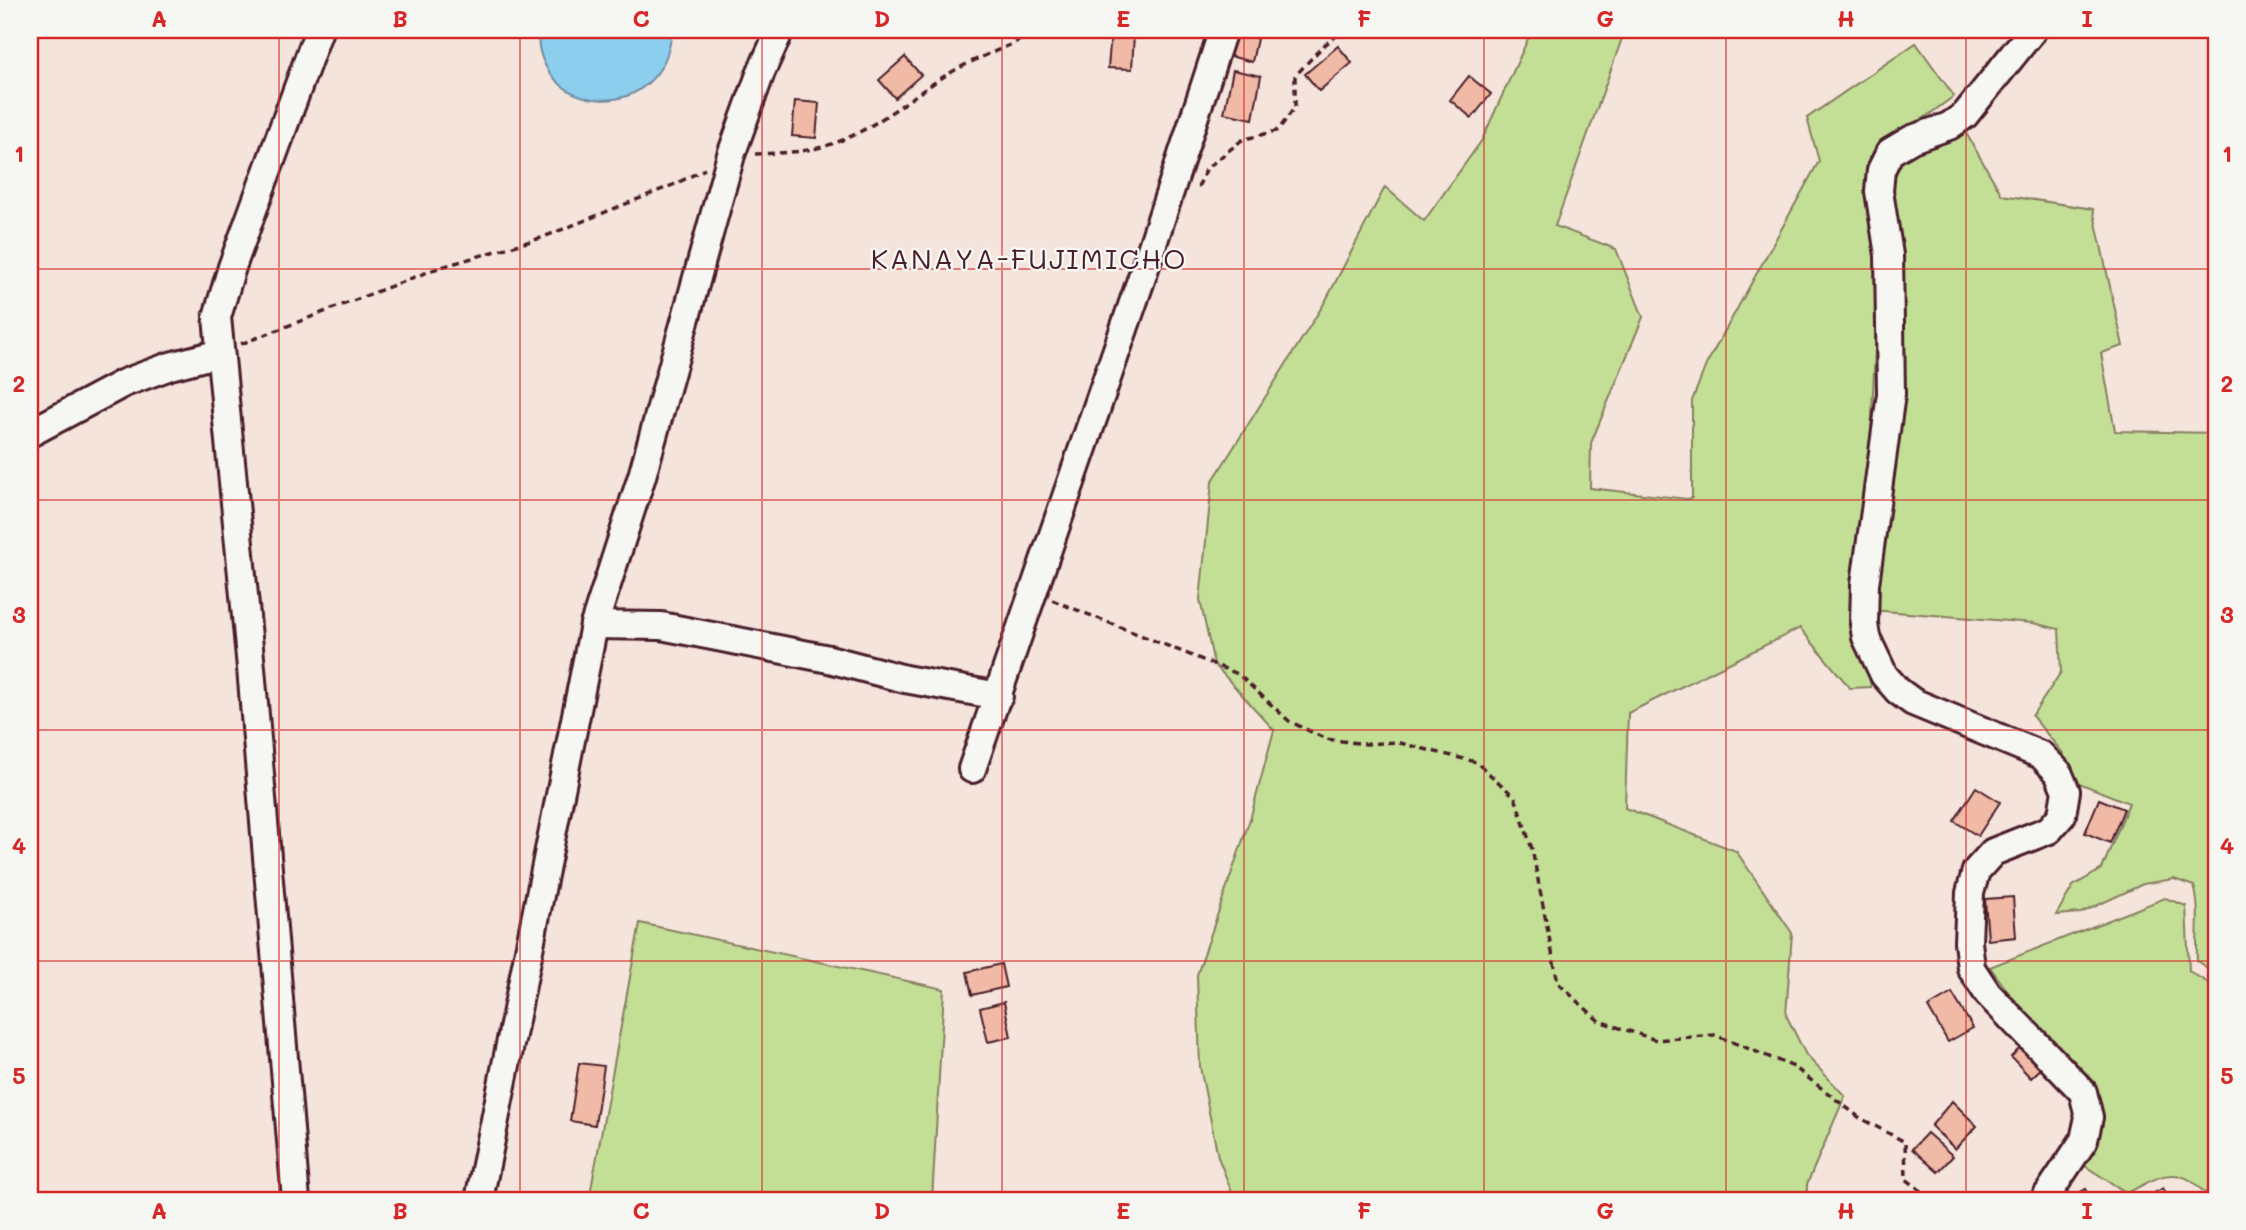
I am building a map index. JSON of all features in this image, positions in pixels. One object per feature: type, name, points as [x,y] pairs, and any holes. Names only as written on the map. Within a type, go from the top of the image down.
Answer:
[{"type":"street","points":[[296,1200],[250,654],[217,317],[232,267],[319,30]]},
{"type":"street","points":[[479,1200],[594,625],[642,476],[731,155],[761,72],[780,30]]},
{"type":"street","points":[[972,769],[1034,593],[1223,30]]},
{"type":"street","points":[[2033,30],[1965,115],[1950,126],[1912,139],[1890,152],[1881,170],[1879,191],[1889,255],[1891,394],[1863,607],[1866,638],[1884,674],[1898,691],[1913,702],[2041,755],[2058,772],[2066,791],[2062,815],[2049,830],[1993,852],[1976,871],[1970,893],[1970,968],[1988,994],[2083,1092],[2090,1117],[2084,1140],[2045,1200]]},
{"type":"street","points":[[30,433],[124,383],[170,366],[220,353]]},
{"type":"street","points":[[594,625],[661,626],[829,659],[905,679],[999,696]]},
{"type":"path","points":[[220,353],[438,268],[541,238],[674,185],[731,155],[814,149],[846,137],[881,120],[966,64],[1039,30]]},
{"type":"path","points":[[1196,190],[1207,168],[1234,147],[1242,141],[1276,131],[1282,125],[1295,107],[1295,76],[1322,47],[1344,30]]},
{"type":"path","points":[[1034,593],[1238,674],[1289,721],[1326,739],[1366,744],[1396,742],[1476,762],[1515,797],[1532,849],[1558,983],[1599,1021],[1656,1040],[1715,1035],[1794,1067],[1860,1118],[1905,1142],[1906,1179],[1933,1200]]},
{"type":"green space","points":[[1532,30],[1625,30],[1555,226],[1616,249],[1643,317],[1591,443],[1590,488],[1692,498],[1692,401],[1706,365],[1819,161],[1807,118],[1916,43],[1954,96],[1877,153],[1879,262],[1866,544],[1852,596],[1871,687],[1850,688],[1800,628],[1628,713],[1625,808],[1736,851],[1792,933],[1786,1015],[1806,1055],[1845,1096],[1807,1184],[1807,1200],[1235,1200],[1218,1157],[1200,1067],[1197,975],[1251,816],[1274,730],[1214,664],[1200,600],[1212,482],[1325,302],[1385,187],[1424,221],[1482,140]]},
{"type":"green space","points":[[1963,128],[2002,195],[2093,209],[2123,346],[2101,353],[2115,431],[2216,433],[2216,974],[2197,961],[2198,913],[2194,886],[2174,879],[2143,884],[2081,913],[2056,915],[2073,886],[2102,869],[2129,803],[2079,783],[2062,752],[2032,716],[2061,672],[2059,629],[2033,623],[1871,610],[1903,396],[1903,275],[1897,274],[1886,197],[1897,160]]},
{"type":"green space","points":[[2165,898],[2186,906],[2189,971],[2216,988],[2216,1200],[2190,1180],[2173,1175],[2157,1178],[2127,1193],[2082,1164],[2099,1118],[2095,1083],[2023,1012],[1990,967]]},
{"type":"green space","points":[[640,923],[944,989],[932,1200],[589,1200]]},
{"type":"water","points":[[538,30],[672,30],[664,62],[647,84],[625,96],[601,100],[577,95],[557,81],[543,59]]},
{"type":"building","points":[[1236,30],[1258,34],[1252,62],[1230,56]]},
{"type":"building","points":[[1111,33],[1134,34],[1132,69],[1108,68]]},
{"type":"building","points":[[1338,46],[1352,63],[1319,91],[1305,74]]},
{"type":"building","points":[[905,57],[921,75],[895,98],[879,80]]},
{"type":"building","points":[[1233,70],[1261,76],[1253,119],[1224,113]]},
{"type":"building","points":[[1469,76],[1491,94],[1472,118],[1450,100]]},
{"type":"building","points":[[795,101],[819,103],[816,138],[792,136]]},
{"type":"building","points":[[1976,787],[2000,802],[1978,836],[1954,821]]},
{"type":"building","points":[[2099,799],[2124,809],[2110,843],[2085,833]]},
{"type":"building","points":[[2013,897],[2016,937],[1988,940],[1985,899]]},
{"type":"building","points":[[1001,964],[1006,987],[972,995],[967,972]]},
{"type":"building","points":[[1952,993],[1973,1028],[1948,1042],[1928,1007]]},
{"type":"building","points":[[1004,1002],[1011,1037],[988,1042],[980,1008]]},
{"type":"building","points":[[2026,1042],[2047,1063],[2031,1078],[2011,1057]]},
{"type":"building","points":[[579,1063],[604,1066],[595,1125],[570,1121]]},
{"type":"building","points":[[1952,1101],[1977,1126],[1955,1149],[1931,1126]]},
{"type":"building","points":[[1927,1133],[1953,1156],[1938,1172],[1912,1149]]},
{"type":"building","points":[[2163,1188],[2170,1200],[2142,1200]]},
{"type":"building","points":[[2086,1189],[2092,1200],[2067,1200]]},
{"type":"district","name":"KANAYA-FUJIMICHO","points":[[1029,259]]}]
